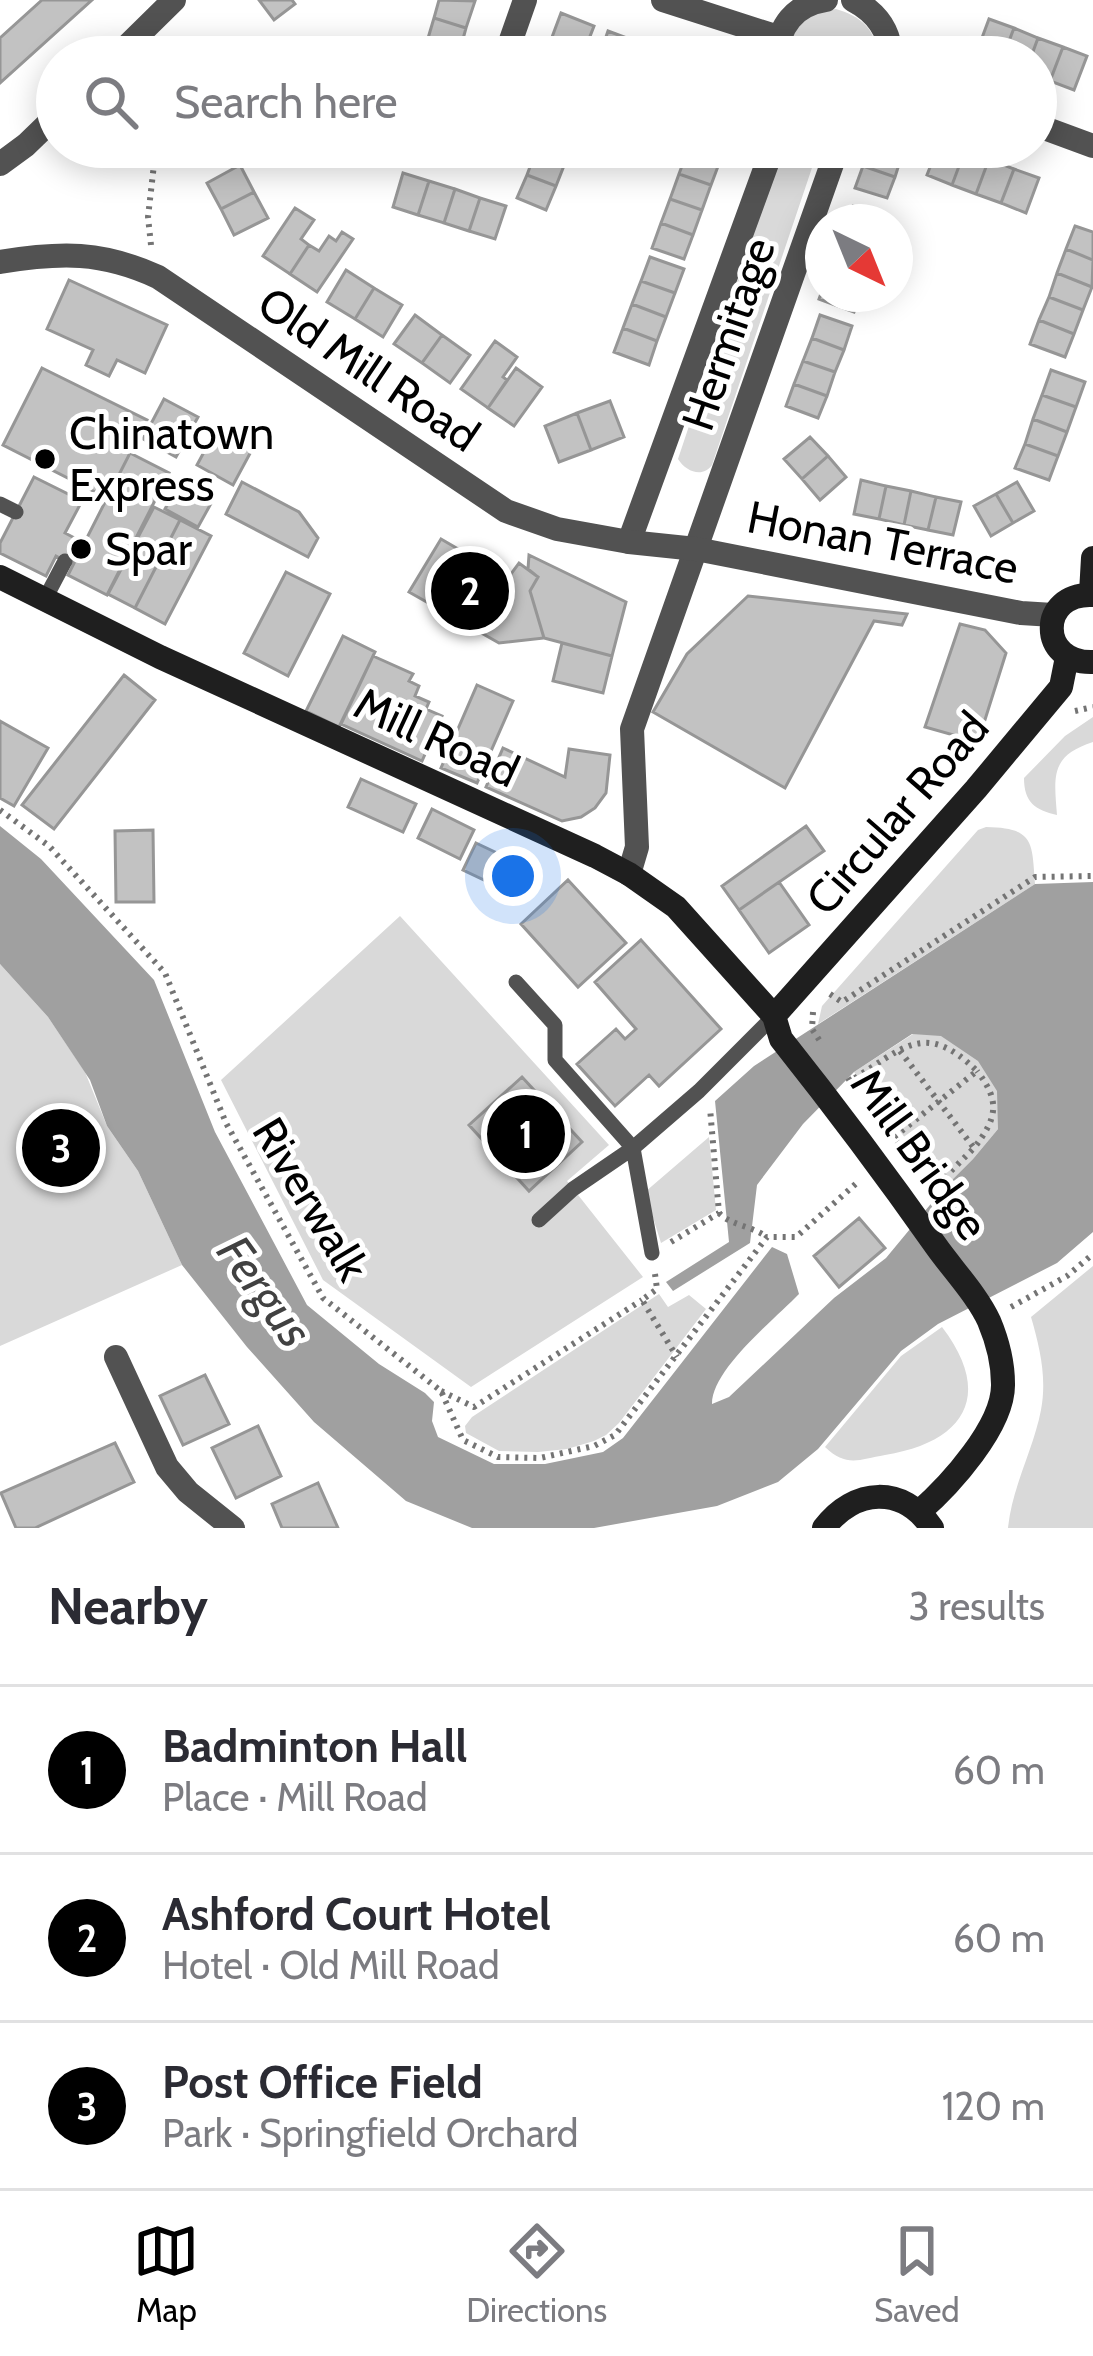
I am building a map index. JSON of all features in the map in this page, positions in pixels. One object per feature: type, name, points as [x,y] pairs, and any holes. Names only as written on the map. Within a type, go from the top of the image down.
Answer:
[{"type":"main road","points":[[1093,558],[1092,594],[1062,602],[1053,615],[1051,631],[1056,646],[1067,657],[1093,662]]},
{"type":"main road","name":"Mill Road","points":[[2,578],[181,667],[628,874],[676,908],[777,1027]]},
{"type":"main road","name":"Circular Road","points":[[777,1027],[1061,687],[1067,657]]},
{"type":"main road","name":"Mill Bridge","points":[[777,1027],[988,1320],[1000,1358],[1004,1389],[996,1414],[925,1520]]},
{"type":"main road","points":[[824,1528],[852,1502],[868,1498],[900,1501],[925,1520]]},
{"type":"street","points":[[137,36],[173,0]]},
{"type":"street","points":[[512,36],[525,0]]},
{"type":"street","points":[[663,0],[750,36]]},
{"type":"street","points":[[782,36],[791,16],[812,2],[826,0]]},
{"type":"street","points":[[853,0],[878,17],[889,36]]},
{"type":"street","points":[[1057,132],[1093,146]]},
{"type":"street","points":[[0,164],[36,135]]},
{"type":"street","name":"Hermitage","points":[[629,542],[765,168]]},
{"type":"street","name":"Hermitage","points":[[628,874],[638,847],[632,729],[831,168]]},
{"type":"street","name":"Old Mill Road","points":[[0,262],[87,254],[127,263],[158,277],[506,512],[556,529],[696,549]]},
{"type":"street","name":"Honan Terrace","points":[[696,549],[1021,613],[1053,615]]},
{"type":"street","points":[[116,1357],[167,1468],[232,1528]]},
{"type":"lane","points":[[45,599],[64,561]]},
{"type":"lane","points":[[516,982],[555,1025],[555,1060],[633,1148],[652,1253]]},
{"type":"lane","points":[[539,1220],[777,1027]]},
{"type":"lane","points":[[660,1125],[672,1140]]},
{"type":"path","points":[[154,168],[148,217],[150,244],[161,262],[158,277]]},
{"type":"path","name":"Riverwalk","points":[[0,811],[49,845],[165,973],[226,1123],[323,1298],[441,1391],[463,1440],[498,1457],[540,1458],[594,1446],[615,1435],[767,1237]]},
{"type":"path","points":[[825,990],[842,1002],[1035,877],[1093,876]]},
{"type":"path","points":[[812,1029],[815,1004]]},
{"type":"path","points":[[846,1076],[850,1081],[927,1041],[961,1055],[991,1088],[992,1125],[932,1190]]},
{"type":"path","points":[[900,1051],[974,1148]]},
{"type":"path","points":[[911,1161],[894,1137],[977,1071]]},
{"type":"path","points":[[699,1091],[710,1105],[722,1216]]},
{"type":"path","points":[[441,1391],[474,1407],[657,1289],[652,1253],[722,1216],[752,1226],[767,1237],[796,1238],[901,1147]]},
{"type":"path","points":[[921,1175],[939,1199]]},
{"type":"path","points":[[1013,1306],[1067,1276],[1093,1254]]},
{"type":"path","points":[[642,1300],[677,1358]]},
{"type":"shaded area","points":[[836,9],[853,16],[872,36],[792,36],[801,23]]},
{"type":"shaded area","points":[[775,168],[812,168],[712,465],[695,472],[678,459]]},
{"type":"shaded area","points":[[1093,717],[1093,742],[1069,754],[1058,769],[1057,815],[1037,807],[1026,793],[1024,778],[1065,736]]},
{"type":"shaded area","points":[[986,827],[1022,834],[1031,847],[1035,884],[818,1024],[822,1006],[978,830]]},
{"type":"shaded area","points":[[400,916],[609,1145],[567,1181],[643,1277],[471,1387],[323,1280],[221,1080]]},
{"type":"shaded area","points":[[0,964],[48,1017],[85,1072],[107,1126],[138,1171],[182,1265],[0,1346]]},
{"type":"shaded area","points":[[1093,971],[998,1129],[944,1188],[854,1072],[913,1034]]},
{"type":"shaded area","points":[[709,1137],[716,1210],[661,1243],[645,1192]]},
{"type":"shaded area","points":[[1093,1266],[1093,1528],[1008,1528],[1043,1398],[1042,1363],[1031,1317]]},
{"type":"shaded area","points":[[659,1294],[668,1307],[689,1295],[706,1309],[606,1435],[567,1449],[538,1452],[499,1451],[466,1433],[472,1417]]},
{"type":"shaded area","points":[[942,1327],[958,1351],[968,1394],[952,1427],[913,1449],[860,1460],[846,1460],[825,1447],[901,1356]]},
{"type":"water","name":"Fergus","points":[[0,826],[41,859],[154,980],[215,1132],[307,1305],[434,1402],[432,1421],[438,1437],[494,1464],[545,1464],[603,1452],[623,1438],[772,1247],[787,1254],[799,1294],[733,1360],[712,1404],[729,1397],[834,1298],[886,1258],[998,1129],[997,1091],[978,1061],[941,1036],[912,1034],[854,1072],[803,1124],[757,1185],[750,1243],[673,1291],[666,1282],[729,1242],[715,1101],[754,1066],[1035,884],[1093,882],[1093,1232],[1057,1263],[938,1324],[901,1351],[818,1449],[778,1482],[717,1506],[594,1528],[472,1528],[406,1501],[314,1422],[182,1265],[138,1171],[107,1126],[90,1080],[48,1017],[0,964]]},
{"type":"building","points":[[42,0],[92,0],[52,36],[36,36],[36,51],[0,83],[0,38]]},
{"type":"building","points":[[259,0],[292,0],[295,4],[274,20]]},
{"type":"building","points":[[439,0],[475,1],[466,28],[434,18]]},
{"type":"building","points":[[561,13],[594,26],[590,36],[552,36]]},
{"type":"building","points":[[434,18],[466,28],[464,36],[429,36]]},
{"type":"building","points":[[989,19],[1014,28],[1011,36],[983,36]]},
{"type":"building","points":[[1063,47],[1087,56],[1074,90],[1057,84]]},
{"type":"building","points":[[242,168],[254,192],[221,209],[207,183]]},
{"type":"building","points":[[530,168],[563,168],[556,186],[527,175]]},
{"type":"building","points":[[681,168],[717,168],[711,185],[679,174]]},
{"type":"building","points":[[862,168],[895,177],[887,198],[855,188]]},
{"type":"building","points":[[869,168],[898,168],[895,177]]},
{"type":"building","points":[[930,168],[958,168],[952,185],[927,175]]},
{"type":"building","points":[[958,168],[986,168],[976,194],[952,185]]},
{"type":"building","points":[[986,168],[1014,169],[1001,203],[976,194]]},
{"type":"building","points":[[1014,169],[1039,178],[1026,213],[1001,203]]},
{"type":"building","points":[[403,173],[429,181],[418,215],[393,207]]},
{"type":"building","points":[[679,174],[711,185],[702,210],[670,199]]},
{"type":"building","points":[[527,175],[556,186],[546,210],[517,198]]},
{"type":"building","points":[[429,181],[455,189],[444,223],[418,215]]},
{"type":"building","points":[[455,189],[480,198],[469,231],[444,223]]},
{"type":"building","points":[[254,192],[268,218],[234,235],[221,209]]},
{"type":"building","points":[[480,198],[506,206],[495,239],[469,231]]},
{"type":"building","points":[[670,199],[702,210],[693,235],[661,223]]},
{"type":"building","points":[[295,208],[314,220],[301,239],[309,245],[290,274],[263,256]]},
{"type":"building","points":[[661,223],[693,235],[684,259],[652,248]]},
{"type":"building","points":[[1075,226],[1093,232],[1093,260],[1066,249]]},
{"type":"building","points":[[342,232],[353,239],[317,292],[290,274],[309,245],[319,251],[329,236],[336,241]]},
{"type":"building","points":[[1066,249],[1093,260],[1092,287],[1057,273]]},
{"type":"building","points":[[650,257],[684,269],[675,293],[641,281]]},
{"type":"building","points":[[346,270],[374,288],[355,319],[327,302]]},
{"type":"building","points":[[1057,273],[1092,287],[1083,310],[1049,297]]},
{"type":"building","points":[[69,280],[167,325],[145,373],[117,360],[109,376],[86,365],[93,350],[47,329]]},
{"type":"building","points":[[641,281],[675,293],[666,317],[632,304]]},
{"type":"building","points":[[374,288],[402,305],[383,337],[355,319]]},
{"type":"building","points":[[1049,297],[1083,310],[1074,334],[1039,320]]},
{"type":"building","points":[[632,304],[666,317],[657,341],[623,328]]},
{"type":"building","points":[[415,315],[442,335],[422,363],[394,344]]},
{"type":"building","points":[[820,315],[852,326],[844,350],[812,338]]},
{"type":"building","points":[[1039,320],[1074,334],[1065,357],[1030,344]]},
{"type":"building","points":[[623,328],[657,341],[649,365],[614,352]]},
{"type":"building","points":[[442,335],[470,355],[450,383],[422,363]]},
{"type":"building","points":[[812,338],[844,350],[835,372],[803,361]]},
{"type":"building","points":[[495,341],[517,357],[488,408],[461,389]]},
{"type":"building","points":[[803,361],[835,372],[827,396],[794,384]]},
{"type":"building","points":[[42,368],[147,420],[107,498],[3,445]]},
{"type":"building","points":[[516,368],[542,387],[514,426],[488,408]]},
{"type":"building","points":[[1051,370],[1085,382],[1076,407],[1042,395]]},
{"type":"building","points":[[794,384],[827,396],[818,418],[786,406]]},
{"type":"building","points":[[1042,395],[1076,407],[1067,432],[1033,419]]},
{"type":"building","points":[[164,399],[198,417],[176,457],[143,439]]},
{"type":"building","points":[[610,401],[624,437],[591,450],[577,413]]},
{"type":"building","points":[[577,413],[591,450],[559,462],[545,426]]},
{"type":"building","points":[[1033,419],[1067,432],[1058,456],[1025,444]]},
{"type":"building","points":[[218,426],[254,446],[233,485],[197,465]]},
{"type":"building","points":[[810,437],[828,456],[802,479],[784,459]]},
{"type":"building","points":[[1025,444],[1058,456],[1049,480],[1015,468]]},
{"type":"building","points":[[130,453],[169,473],[107,595],[68,575]]},
{"type":"building","points":[[828,456],[846,477],[820,500],[802,479]]},
{"type":"building","points":[[34,477],[82,501],[65,533],[82,542],[71,564],[56,556],[46,576],[0,553],[0,543]]},
{"type":"building","points":[[181,480],[214,498],[198,527],[165,509]]},
{"type":"building","points":[[861,480],[886,486],[879,519],[854,514]]},
{"type":"building","points":[[242,482],[299,512],[318,538],[308,557],[226,514]]},
{"type":"building","points":[[1017,482],[1034,511],[1013,523],[996,494]]},
{"type":"building","points":[[886,486],[911,491],[904,525],[879,519]]},
{"type":"building","points":[[911,491],[936,497],[928,530],[904,525]]},
{"type":"building","points":[[996,494],[1013,523],[991,536],[974,506]]},
{"type":"building","points":[[936,497],[961,502],[953,535],[928,530]]},
{"type":"building","points":[[154,507],[180,520],[135,608],[108,594]]},
{"type":"building","points":[[180,520],[211,536],[165,624],[135,608]]},
{"type":"building","points":[[441,539],[508,578],[519,563],[538,577],[530,591],[544,638],[499,643],[409,592]]},
{"type":"building","points":[[529,555],[626,602],[612,656],[544,638],[530,591],[538,577],[528,569]]},
{"type":"building","points":[[286,572],[330,594],[288,676],[244,653]]},
{"type":"building","points":[[748,596],[907,614],[902,625],[874,621],[785,788],[653,712],[687,654]]},
{"type":"building","points":[[960,624],[985,630],[1006,653],[978,742],[925,727]]},
{"type":"building","points":[[343,636],[375,652],[339,727],[306,711]]},
{"type":"building","points":[[562,643],[612,656],[603,693],[553,681]]},
{"type":"building","points":[[373,656],[413,674],[409,681],[419,686],[415,696],[429,702],[426,709],[442,716],[422,761],[341,724]]},
{"type":"building","points":[[124,675],[155,700],[54,829],[22,805]]},
{"type":"building","points":[[477,685],[513,701],[477,783],[441,768]]},
{"type":"building","points":[[0,721],[48,748],[14,806],[0,798]]},
{"type":"building","points":[[503,748],[565,777],[569,749],[610,755],[606,793],[581,817],[562,821],[486,787]]},
{"type":"building","points":[[361,779],[416,804],[403,832],[348,807]]},
{"type":"building","points":[[432,809],[474,830],[460,859],[418,838]]},
{"type":"building","points":[[806,826],[824,851],[739,910],[722,886]]},
{"type":"building","points":[[153,830],[154,902],[116,902],[115,831]]},
{"type":"building","points":[[476,843],[518,863],[505,890],[463,870]]},
{"type":"building","points":[[568,880],[626,943],[578,987],[521,924]]},
{"type":"building","points":[[779,882],[809,925],[769,953],[739,910]]},
{"type":"building","points":[[641,940],[721,1029],[659,1086],[649,1075],[615,1106],[577,1064],[616,1029],[625,1039],[636,1029],[595,982]]},
{"type":"building","points":[[522,1077],[582,1142],[529,1191],[469,1125]]},
{"type":"building","points":[[859,1218],[885,1248],[839,1287],[814,1256]]},
{"type":"building","points":[[205,1375],[229,1424],[183,1445],[160,1396]]},
{"type":"building","points":[[258,1426],[281,1476],[236,1498],[212,1448]]},
{"type":"building","points":[[115,1443],[134,1482],[35,1528],[16,1528],[1,1493]]},
{"type":"building","points":[[318,1483],[338,1528],[282,1528],[272,1504]]},
{"type":"place","name":"Chinatown Express","points":[[45,459]]},
{"type":"place","name":"Spar","points":[[81,549]]},
{"type":"place","name":"Ashford Court Hotel","points":[[470,591]]},
{"type":"place","name":"Badminton Hall","points":[[526,1134]]},
{"type":"place","name":"Post Office Field","points":[[61,1148]]}]
